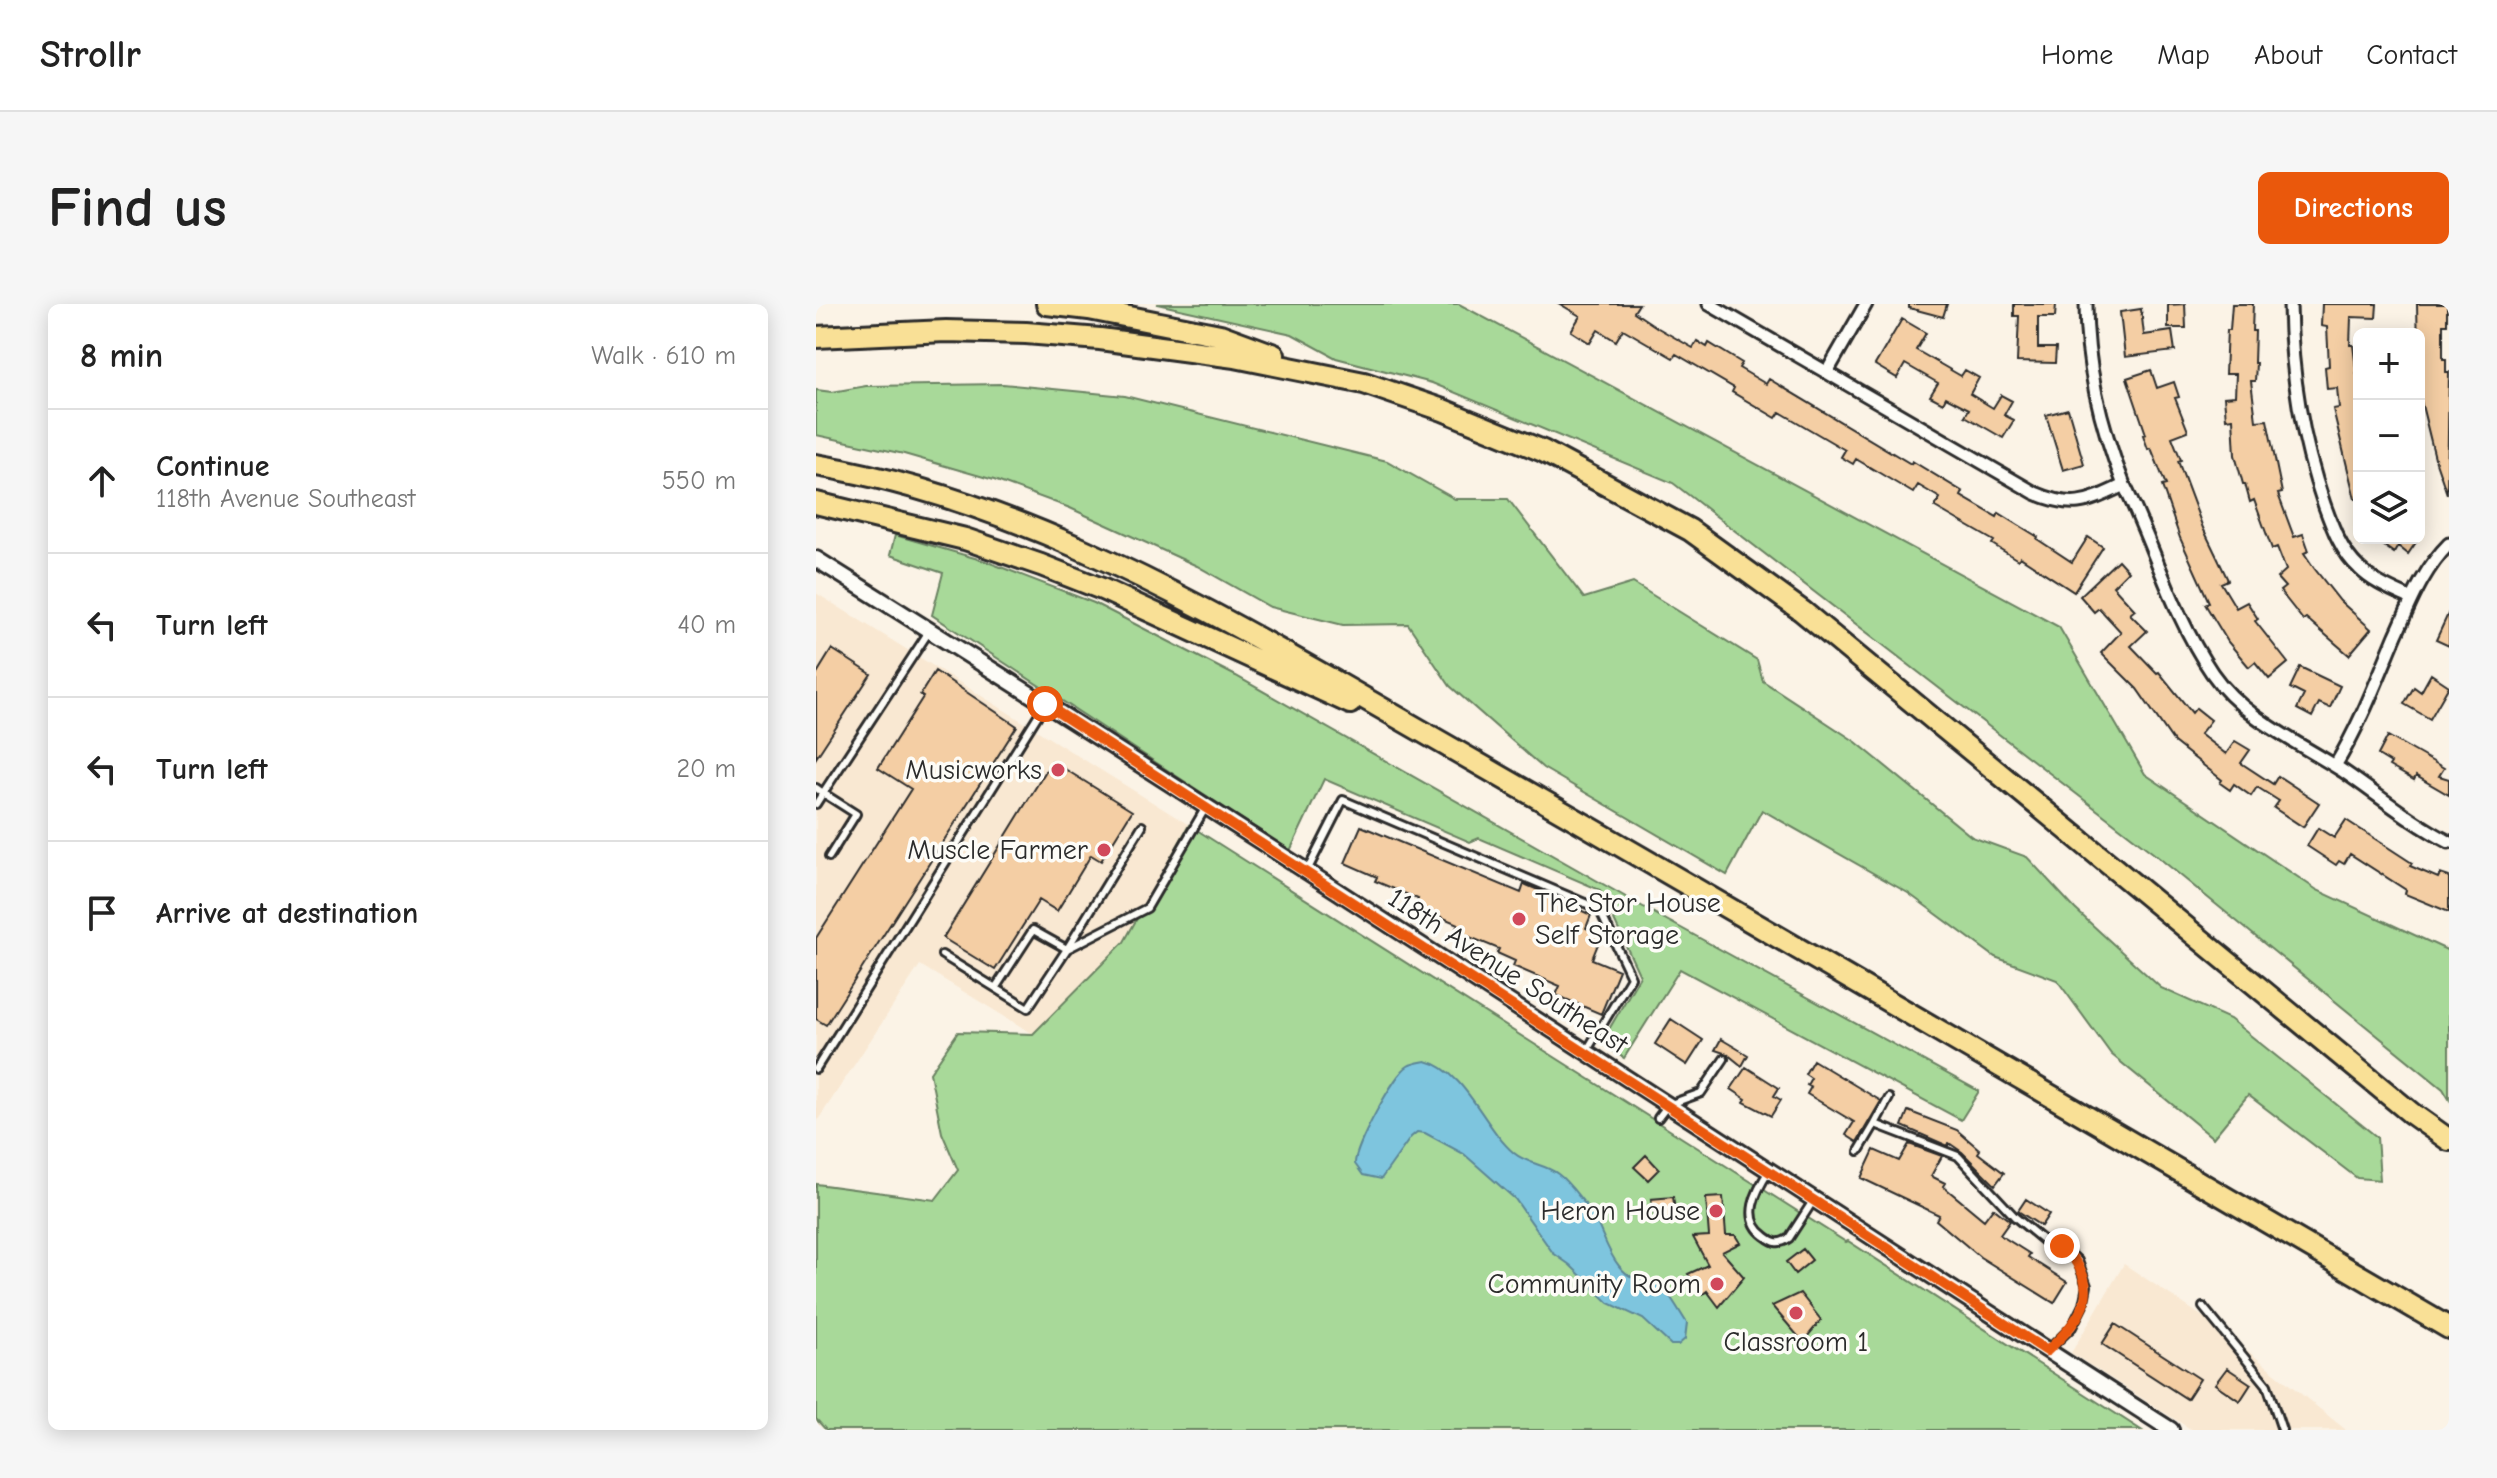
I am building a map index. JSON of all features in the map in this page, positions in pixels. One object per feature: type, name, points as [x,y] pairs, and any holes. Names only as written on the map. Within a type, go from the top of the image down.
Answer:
[{"type":"highway","points":[[1047,304],[1089,309],[1220,335],[1331,375]]},
{"type":"highway","points":[[816,337],[946,331],[1026,333],[1100,339],[1235,357],[1364,383],[1443,410],[1543,451],[1690,530],[1802,611],[2411,1113],[2449,1140]]},
{"type":"highway","points":[[816,465],[911,488],[993,514],[1091,552],[1204,608],[1467,757],[2449,1328]]},
{"type":"highway","points":[[816,503],[965,539],[1041,565],[1102,589],[1467,757]]},
{"type":"street","points":[[1709,304],[2035,493],[2067,504],[2085,502],[2124,485]]},
{"type":"street","points":[[1827,372],[1866,304]]},
{"type":"street","points":[[2086,304],[2089,368],[2124,485],[2180,614],[2195,645],[2219,682],[2234,698],[2282,734],[2449,842]]},
{"type":"street","points":[[2290,304],[2297,408],[2312,469],[2331,523],[2357,567],[2376,582],[2412,599]]},
{"type":"street","points":[[2335,766],[2353,735],[2425,573],[2449,544]]},
{"type":"street","name":"118th Avenue Southeast","points":[[816,560],[1307,871],[2171,1430]]},
{"type":"lane","points":[[816,804],[930,631]]},
{"type":"lane","points":[[816,1069],[1045,704]]},
{"type":"lane","points":[[816,788],[856,814],[829,857]]},
{"type":"lane","points":[[1307,871],[1343,800],[1599,909],[1631,977],[1586,1052]]},
{"type":"lane","points":[[1067,949],[1147,908],[1206,807]]},
{"type":"lane","points":[[942,955],[1028,1008],[1142,826]]},
{"type":"lane","points":[[996,987],[1033,930],[1067,949]]},
{"type":"lane","points":[[1658,1118],[1668,1105],[1701,1093],[1724,1059]]},
{"type":"lane","points":[[1859,1151],[1889,1098]]},
{"type":"lane","points":[[1875,1124],[1958,1156],[2015,1217],[2043,1240],[2062,1246],[2078,1261],[2087,1286],[2083,1305],[2072,1327],[2047,1351]]},
{"type":"lane","points":[[1769,1171],[1759,1186],[1751,1218],[1756,1229],[1773,1242],[1783,1242],[1789,1238],[1813,1201]]},
{"type":"lane","points":[[2203,1307],[2267,1385],[2282,1430]]},
{"type":"shaded area","points":[[816,593],[1189,825],[1124,942],[1033,1034],[920,965],[816,1123]]},
{"type":"shaded area","points":[[2124,1264],[2218,1327],[2346,1430],[2192,1430],[2071,1353]]},
{"type":"green space","points":[[1157,304],[1459,304],[2059,627],[2145,774],[2317,890],[2449,951],[2449,1099],[2443,1089],[2153,853],[1673,483],[1432,383],[1336,358],[1292,334]]},
{"type":"green space","points":[[1003,384],[1125,396],[1387,461],[1455,499],[1508,499],[1584,598],[1633,583],[1757,660],[1763,681],[1856,742],[1972,837],[2027,857],[2075,909],[2161,988],[2230,1019],[2377,1137],[2380,1180],[2357,1178],[2248,1095],[2213,1138],[2111,1054],[2057,980],[1995,957],[1908,893],[1762,810],[1727,875],[1543,768],[1450,686],[1408,624],[1343,625],[1270,607],[1197,566],[1070,508],[994,480],[904,454],[816,435],[816,390],[832,392],[866,386]]},
{"type":"green space","points":[[895,535],[985,561],[1094,603],[1236,676],[1661,917],[1979,1091],[1961,1120],[1680,969],[1624,1058],[1601,1043],[1640,976],[1600,890],[1479,838],[1470,842],[1324,779],[1290,851],[932,615],[943,573],[890,555]]},
{"type":"green space","points":[[1189,825],[2141,1430],[826,1430],[816,1419],[816,1184],[935,1200],[958,1170],[942,1133],[930,1073],[958,1032],[1033,1034],[1124,942]]},
{"type":"water","points":[[1426,1061],[1440,1067],[1464,1088],[1514,1153],[1553,1171],[1566,1181],[1592,1213],[1619,1266],[1636,1279],[1657,1284],[1669,1295],[1687,1323],[1685,1339],[1678,1345],[1671,1345],[1643,1319],[1609,1303],[1553,1253],[1515,1199],[1464,1154],[1425,1133],[1417,1132],[1411,1137],[1381,1179],[1363,1175],[1355,1164],[1356,1156],[1376,1112],[1402,1072],[1410,1065]]},
{"type":"building","points":[[1560,304],[1639,304],[1634,312],[1658,328],[1693,348],[1697,341],[1707,347],[1709,343],[1742,363],[1739,368],[1766,384],[1769,379],[1911,464],[1912,461],[1963,492],[1961,496],[1997,517],[1999,513],[2072,562],[2088,537],[2103,547],[2074,592],[1935,507],[1940,498],[1918,485],[1913,493],[1856,459],[1853,464],[1841,457],[1845,450],[1780,412],[1776,418],[1732,392],[1734,388],[1676,354],[1673,358],[1623,329],[1616,341],[1598,330],[1590,343],[1571,331],[1580,316]]},
{"type":"building","points":[[1909,304],[1947,304],[1943,317],[1909,308]]},
{"type":"building","points":[[2014,304],[2056,304],[2055,317],[2038,317],[2038,348],[2056,348],[2055,363],[2017,362],[2019,316],[2014,316]]},
{"type":"building","points":[[2185,304],[2186,328],[2168,328],[2168,305]]},
{"type":"building","points":[[2232,304],[2253,304],[2256,363],[2255,381],[2251,381],[2256,421],[2267,420],[2282,493],[2278,494],[2294,537],[2303,534],[2309,551],[2304,553],[2314,568],[2340,601],[2371,629],[2349,655],[2306,618],[2303,620],[2280,591],[2285,587],[2277,578],[2286,570],[2277,547],[2272,549],[2254,500],[2250,502],[2243,484],[2235,455],[2233,418],[2226,419],[2224,397],[2235,396],[2236,374],[2225,374]]},
{"type":"building","points":[[2322,304],[2377,304],[2376,318],[2351,317],[2353,491],[2333,409],[2339,408],[2337,388],[2327,389],[2327,327],[2321,326]]},
{"type":"building","points":[[2417,304],[2447,304],[2447,324],[2443,324],[2443,359],[2446,359],[2446,372],[2449,372],[2447,494],[2425,417],[2425,328],[2418,328]]},
{"type":"building","points":[[2141,309],[2144,335],[2172,331],[2175,351],[2125,357],[2120,312]]},
{"type":"building","points":[[1902,319],[1926,333],[1916,350],[1961,376],[1965,370],[1979,378],[1970,394],[1993,408],[2001,395],[2012,401],[2004,415],[2014,420],[2003,438],[1965,416],[1969,409],[1946,397],[1943,403],[1930,396],[1938,383],[1905,364],[1897,378],[1875,365]]},
{"type":"building","points":[[2151,370],[2157,388],[2174,382],[2179,397],[2175,398],[2188,431],[2172,437],[2203,528],[2228,580],[2221,583],[2236,608],[2247,602],[2258,619],[2255,621],[2288,663],[2269,679],[2255,662],[2249,667],[2228,642],[2205,604],[2209,602],[2180,538],[2162,486],[2166,485],[2151,448],[2148,449],[2127,378]]},
{"type":"building","points":[[2068,409],[2084,464],[2063,470],[2046,415]]},
{"type":"building","points":[[2381,544],[2415,544],[2408,554],[2398,546],[2394,553]]},
{"type":"building","points":[[2118,560],[2128,571],[2113,586],[2135,610],[2130,614],[2147,631],[2131,646],[2159,672],[2192,713],[2196,708],[2211,720],[2200,734],[2226,754],[2235,741],[2250,750],[2241,763],[2273,784],[2278,776],[2319,803],[2303,827],[2274,808],[2279,801],[2257,787],[2251,796],[2234,784],[2230,790],[2220,783],[2222,780],[2174,742],[2137,689],[2101,653],[2121,632],[2099,608],[2094,612],[2080,596]]},
{"type":"building","points":[[2449,612],[2449,646],[2436,640]]},
{"type":"building","points":[[832,649],[871,674],[816,758],[816,675]]},
{"type":"building","points":[[2300,667],[2340,686],[2330,708],[2319,703],[2312,717],[2297,709],[2304,695],[2290,688]]},
{"type":"building","points":[[935,671],[1017,726],[826,1025],[816,1019],[816,938],[911,789],[878,768],[923,697],[920,695]]},
{"type":"building","points":[[2431,674],[2449,686],[2430,719],[2404,704],[2414,687],[2421,692]]},
{"type":"building","points":[[2388,736],[2444,768],[2439,776],[2449,779],[2449,795],[2416,776],[2414,780],[2389,766],[2391,763],[2378,755]]},
{"type":"building","points":[[1052,761],[1132,811],[1101,861],[1091,855],[1057,911],[1039,900],[995,970],[943,938]]},
{"type":"building","points":[[2346,820],[2412,863],[2410,866],[2438,878],[2440,874],[2449,877],[2449,912],[2405,894],[2406,890],[2350,854],[2344,864],[2339,861],[2336,865],[2307,846],[2318,828],[2334,838]]},
{"type":"building","name":"The Stor House Self Storage","points":[[1361,826],[1521,893],[1524,884],[1591,915],[1586,928],[1602,934],[1592,959],[1619,970],[1601,1014],[1556,995],[1560,986],[1513,966],[1515,961],[1497,953],[1499,949],[1455,931],[1458,924],[1415,906],[1418,899],[1375,881],[1377,877],[1345,863]]},
{"type":"building","points":[[1671,1019],[1703,1040],[1687,1065],[1655,1044]]},
{"type":"building","points":[[1721,1039],[1748,1055],[1742,1066],[1727,1054],[1715,1050]]},
{"type":"building","points":[[1813,1060],[1881,1101],[1857,1142],[1846,1135],[1854,1122],[1807,1094],[1811,1078],[1805,1074]]},
{"type":"building","points":[[1746,1067],[1779,1088],[1774,1096],[1781,1100],[1771,1116],[1744,1102],[1746,1099],[1731,1089]]},
{"type":"building","points":[[1908,1111],[1957,1130],[1980,1150],[1978,1153],[2004,1173],[1995,1185],[1949,1143],[1948,1146],[1902,1126]]},
{"type":"building","points":[[1909,1144],[1942,1156],[1931,1176],[1945,1183],[1943,1186],[1984,1220],[1993,1208],[2010,1221],[2000,1235],[2067,1282],[2054,1303],[1980,1257],[1936,1220],[1939,1215],[1861,1178],[1874,1150],[1899,1161]]},
{"type":"building","points":[[1646,1155],[1659,1169],[1648,1180],[1634,1167]]},
{"type":"building","points":[[1673,1197],[1676,1216],[1656,1223],[1651,1199]]},
{"type":"building","points":[[1723,1197],[1726,1235],[1735,1235],[1740,1243],[1722,1252],[1744,1277],[1719,1307],[1707,1291],[1703,1294],[1688,1274],[1708,1265],[1693,1237],[1709,1236],[1706,1198]]},
{"type":"building","points":[[2026,1199],[2049,1214],[2041,1226],[2018,1211]]},
{"type":"building","points":[[1803,1249],[1812,1260],[1795,1274],[1786,1262]]},
{"type":"building","name":"Classroom 1","points":[[1800,1293],[1821,1320],[1803,1342],[1772,1306]]},
{"type":"building","points":[[2115,1324],[2200,1379],[2187,1399],[2102,1344]]},
{"type":"building","points":[[2227,1368],[2251,1384],[2240,1401],[2215,1384]]},
{"type":"place","name":"Musicworks","points":[[1058,770]]},
{"type":"place","name":"Muscle Farmer","points":[[1104,850]]},
{"type":"place","name":"The Stor House Self Storage","points":[[1519,919]]},
{"type":"place","name":"Heron House","points":[[1716,1211]]},
{"type":"place","name":"Community Room","points":[[1717,1284]]},
{"type":"place","name":"Classroom 1","points":[[1796,1313]]},
{"type":"route","points":[[1045,704],[2047,1351],[2072,1327],[2083,1305],[2087,1286],[2078,1261],[2062,1246]]}]
